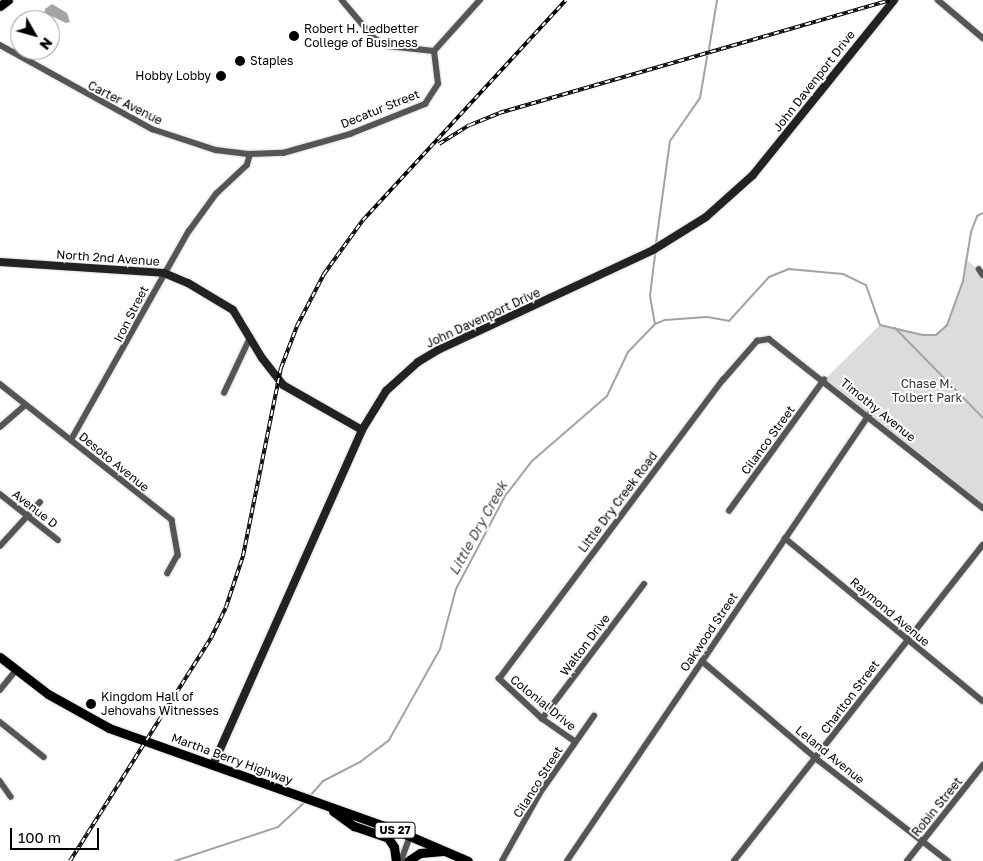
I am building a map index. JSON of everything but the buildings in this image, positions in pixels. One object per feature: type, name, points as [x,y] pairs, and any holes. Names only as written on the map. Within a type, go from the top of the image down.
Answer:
[{"type":"main road","points":[[0,6],[8,0]]},
{"type":"main road","name":"Martha Berry Highway","points":[[0,656],[59,701],[109,728],[277,789],[319,802],[341,813]]},
{"type":"main road","points":[[341,813],[354,826],[388,838],[394,847],[396,861]]},
{"type":"main road","name":"US 27","points":[[341,813],[410,836],[468,861]]},
{"type":"main road","points":[[408,861],[420,853],[446,851]]},
{"type":"street","points":[[342,0],[374,38],[388,46],[434,51],[480,0]]},
{"type":"street","name":"John Davenport Drive","points":[[213,765],[362,430],[386,391],[429,355],[653,250],[712,212],[764,162],[894,0]]},
{"type":"street","points":[[938,0],[983,38]]},
{"type":"street","name":"Carter Avenue","points":[[0,45],[141,125],[216,150],[250,154]]},
{"type":"street","name":"Decatur Street","points":[[250,154],[296,151],[425,104],[438,84],[434,51]]},
{"type":"street","name":"Iron Street","points":[[71,440],[123,352],[164,273],[200,215],[247,165],[250,154]]},
{"type":"street","name":"North 2nd Avenue","points":[[0,262],[164,273],[226,304],[283,384],[362,430]]},
{"type":"street","points":[[979,269],[983,275]]},
{"type":"street","points":[[224,393],[250,338]]},
{"type":"street","name":"Timothy Avenue","points":[[757,341],[769,339],[869,415],[983,508]]},
{"type":"street","name":"Little Dry Creek Road","points":[[499,678],[723,380],[757,341]]},
{"type":"street","name":"Cilanco Street","points":[[729,511],[824,380]]},
{"type":"street","name":"Desoto Avenue","points":[[0,384],[172,520],[178,555],[168,572]]},
{"type":"street","points":[[0,428],[25,405]]},
{"type":"street","name":"Oakwood Street","points":[[567,861],[869,415]]},
{"type":"street","name":"Avenue D","points":[[0,494],[58,540]]},
{"type":"street","points":[[0,546],[40,502]]},
{"type":"street","name":"Raymond Avenue","points":[[785,538],[983,701]]},
{"type":"street","name":"Charlton Street","points":[[734,861],[817,759],[907,639],[983,545]]},
{"type":"street","name":"Walton Drive","points":[[542,718],[644,584]]},
{"type":"street","name":"Leland Avenue","points":[[702,661],[817,759],[948,861]]},
{"type":"street","points":[[0,690],[16,670]]},
{"type":"street","name":"Colonial Drive","points":[[499,678],[542,718],[575,742]]},
{"type":"street","name":"Cilanco Street","points":[[502,861],[540,793],[594,716]]},
{"type":"street","points":[[0,722],[44,757]]},
{"type":"street","name":"Robin Street","points":[[906,861],[983,765]]},
{"type":"street","points":[[0,781],[12,797]]},
{"type":"street","points":[[401,861],[410,836]]},
{"type":"green space","name":"Chase M. Tolbert Park","points":[[965,258],[983,275],[983,508],[824,380],[880,325],[923,335],[936,335],[947,325],[963,281]]},
{"type":"shaded area","points":[[52,4],[67,13],[70,22],[66,23],[60,20],[60,10],[45,9]]},
{"type":"waterway","points":[[709,49],[717,0]]},
{"type":"waterway","points":[[656,243],[670,141],[700,98],[707,57]]},
{"type":"waterway","name":"Little Dry Creek","points":[[310,796],[323,781],[360,762],[389,740],[440,649],[456,589],[505,496],[532,461],[607,396],[628,352],[655,324],[665,320],[707,317],[729,321],[769,277],[789,269],[843,274],[866,285],[880,325],[923,335],[936,335],[947,325],[963,281],[971,232],[977,216],[983,213]]},
{"type":"waterway","points":[[655,255],[650,296],[655,324]]},
{"type":"waterway","name":"Little Dry Creek","points":[[895,328],[983,418]]},
{"type":"waterway","name":"Little Dry Creek","points":[[175,861],[278,827],[305,802]]},
{"type":"railway","points":[[70,861],[211,638],[226,607],[243,556],[281,368],[297,326],[324,274],[363,220],[566,0]]},
{"type":"railway","points":[[439,144],[470,125],[499,113],[890,0]]},
{"type":"place","name":"Robert H. Ledbetter College of Business","points":[[294,36]]},
{"type":"place","name":"Staples","points":[[240,61]]},
{"type":"place","name":"Hobby Lobby","points":[[221,76]]},
{"type":"place","name":"Kingdom Hall of Jehovahs Witnesses","points":[[91,704]]}]
